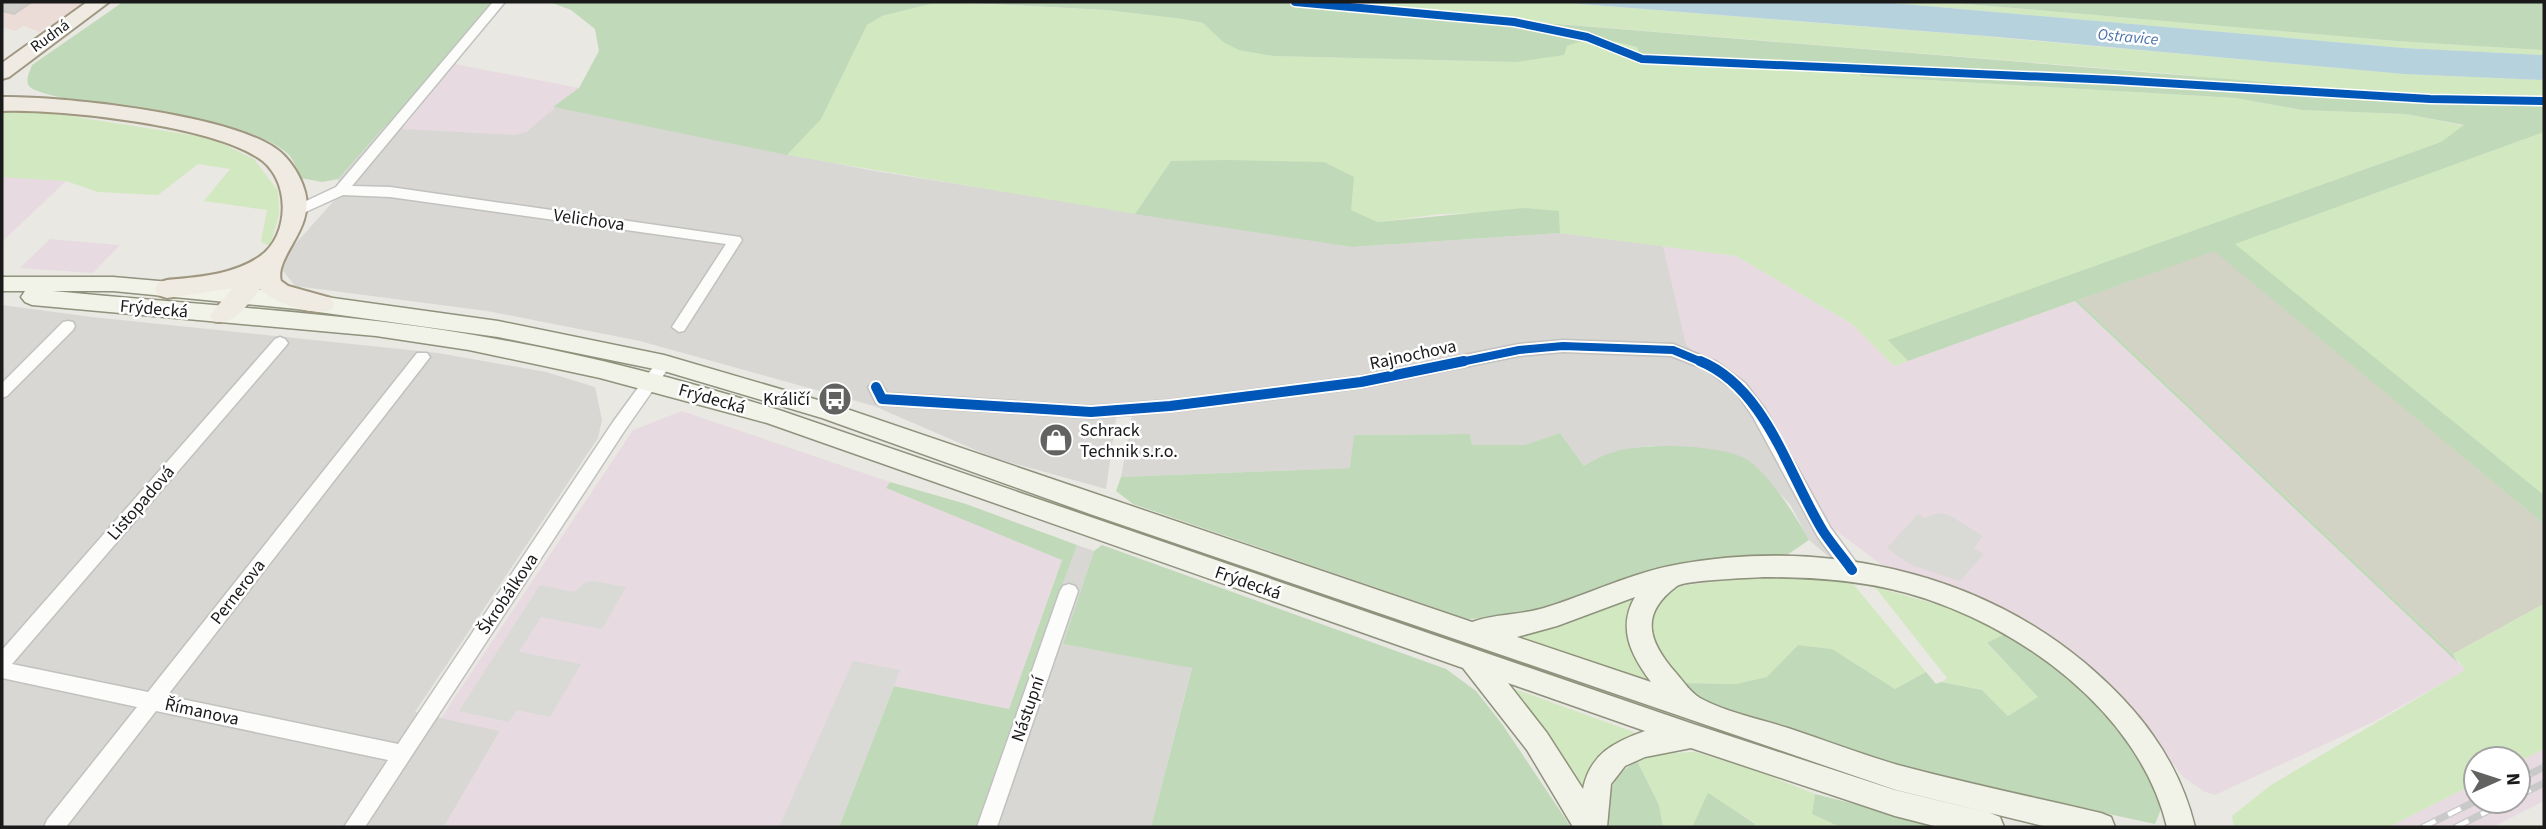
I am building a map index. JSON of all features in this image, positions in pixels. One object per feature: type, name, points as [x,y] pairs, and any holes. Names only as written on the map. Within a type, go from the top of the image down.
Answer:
[{"type":"main road","name":"Rudná","points":[[2,73],[99,2]]},
{"type":"main road","points":[[27,53],[19,70],[17,86],[24,96],[41,103]]},
{"type":"main road","points":[[2,104],[41,103],[191,127],[244,141],[266,152],[283,169],[294,194],[294,212],[286,238],[222,315]]},
{"type":"main road","points":[[167,289],[225,282],[269,260]]},
{"type":"main road","points":[[269,260],[266,271],[270,285],[281,293],[321,304]]},
{"type":"main road","name":"Frýdecká","points":[[2,284],[113,284],[240,295],[321,304],[565,340],[772,416],[1472,662],[1692,723]]},
{"type":"main road","name":"Frýdecká","points":[[2,293],[423,335],[658,372],[816,407],[1111,512],[1468,632],[1692,723]]},
{"type":"main road","points":[[1468,632],[1516,628],[1546,622],[1676,575],[1751,568],[1852,570],[1922,586],[1979,607],[2034,638],[2075,669],[2119,712],[2144,742],[2174,796],[2182,827]]},
{"type":"main road","points":[[1676,575],[1644,601],[1639,612],[1637,630],[1653,665],[1692,723],[1895,803],[1990,827]]},
{"type":"main road","points":[[1472,662],[1531,729],[1591,827]]},
{"type":"main road","points":[[1591,827],[1596,784],[1604,766],[1614,755],[1692,723],[2095,826]]},
{"type":"street","points":[[294,212],[341,190],[499,2]]},
{"type":"street","name":"Velichova","points":[[341,190],[390,192],[735,240],[679,327]]},
{"type":"street","points":[[2,392],[68,326]]},
{"type":"street","name":"Listopadová","points":[[2,663],[280,343]]},
{"type":"street","name":"Rajnochova","points":[[876,387],[882,399],[1091,412],[1170,406],[1361,382],[1519,350],[1563,346],[1673,350],[1712,366],[1740,387],[1759,413],[1824,532],[1852,570]]},
{"type":"street","name":"Pernerova","points":[[54,827],[422,357]]},
{"type":"street","name":"Škrobálkova","points":[[355,827],[658,372]]},
{"type":"street","name":"Nástupní","points":[[987,827],[1069,591]]},
{"type":"street","name":"Římanova","points":[[2,670],[402,754]]},
{"type":"shaded area","points":[[2,2],[86,2],[40,32],[24,26],[15,31],[2,27]]},
{"type":"shaded area","points":[[455,64],[579,88],[526,132],[516,135],[402,129]]},
{"type":"shaded area","points":[[553,107],[869,170],[1352,247],[1560,233],[1663,246],[1695,333],[1758,397],[1839,565],[1809,540],[1790,504],[1743,458],[1699,449],[1648,446],[1612,452],[1584,466],[1560,433],[1526,445],[1472,445],[1470,434],[1355,435],[1351,468],[1121,477],[1134,404],[1118,404],[1106,489],[994,458],[874,406],[640,341],[487,311],[295,286],[280,267],[289,251],[339,195],[338,179],[385,126],[526,132]]},
{"type":"shaded area","points":[[2,177],[66,181],[2,242]]},
{"type":"shaded area","points":[[50,239],[120,245],[93,273],[20,268]]},
{"type":"shaded area","points":[[1663,246],[1736,256],[1852,324],[1894,366],[2075,301],[2466,670],[2373,722],[2215,795],[2205,792],[2183,777],[2150,733],[2048,638],[2000,606],[1882,565],[1830,526],[1749,400],[1686,345]]},
{"type":"shaded area","points":[[2214,250],[2544,524],[2544,604],[2453,654],[2078,300]]},
{"type":"shaded area","points":[[2,305],[438,353],[546,372],[595,387],[602,420],[598,438],[415,712],[500,731],[444,827],[2,827]]},
{"type":"shaded area","points":[[682,411],[890,482],[886,488],[1062,559],[1009,709],[894,686],[839,827],[444,827],[500,731],[441,718],[633,430]]},
{"type":"shaded area","points":[[1939,513],[1949,515],[1983,536],[1974,548],[1984,554],[1960,581],[1909,564],[1887,548],[1918,514],[1924,518]]},
{"type":"shaded area","points":[[1077,545],[1094,551],[1063,644],[1192,667],[1151,827],[976,827]]},
{"type":"shaded area","points":[[586,582],[626,587],[602,629],[541,617],[519,652],[581,664],[550,717],[517,710],[509,722],[459,711],[540,585],[574,592]]},
{"type":"shaded area","points":[[853,661],[900,670],[839,827],[779,827]]},
{"type":"shaded area","points":[[2544,749],[2544,801],[2532,807],[2532,755]]},
{"type":"shaded area","points":[[2462,790],[2462,815],[2517,815],[2493,827],[2389,827]]},
{"type":"green space","points":[[123,2],[493,2],[393,122],[385,126],[338,179],[322,182],[301,178],[288,154],[263,138],[243,131],[214,123],[58,97],[29,86],[28,78],[32,65]]},
{"type":"green space","points":[[550,2],[938,2],[882,16],[867,25],[821,119],[787,155],[553,107],[579,88],[599,51],[595,29],[571,10]]},
{"type":"green space","points":[[938,2],[1107,10],[1183,19],[1203,23],[1223,42],[1274,56],[1516,62],[1577,41],[1621,41],[1637,47],[1643,57],[1854,65],[1861,76],[2236,98],[2302,110],[2405,114],[2465,126],[2441,142],[1889,340],[1908,361],[1894,366],[1852,324],[1736,256],[1560,233],[1559,211],[1440,214],[1378,222],[1351,210],[1324,162],[1171,161],[1135,214],[787,155],[821,118],[867,25],[882,16]]},
{"type":"green space","points":[[951,2],[1290,2],[2252,81],[2430,99],[2544,101],[2544,132],[2235,244],[2544,495],[2544,524],[2214,251],[2078,300],[2453,654],[2458,663],[2075,301],[1908,361],[1888,340],[2441,142],[2464,125],[2405,114],[2302,110],[2236,98],[1861,76],[1854,65],[1642,57],[1637,47],[1602,40],[1583,41],[1567,46],[1564,55],[1516,62],[1274,56],[1239,50],[1223,42],[1203,23],[1183,19],[1107,10]]},
{"type":"green space","points":[[1290,2],[1556,2],[1982,36],[2404,74],[2544,80],[2544,101],[2430,99],[2163,73]]},
{"type":"green space","points":[[1881,2],[1944,2],[2396,41],[2544,50],[2544,55],[2403,48]]},
{"type":"green space","points":[[1944,2],[2544,2],[2544,50],[2396,41]]},
{"type":"green space","points":[[19,108],[210,138],[254,159],[278,191],[279,215],[270,246],[261,242],[267,210],[204,201],[230,169],[198,164],[158,195],[98,192],[66,181],[2,177],[2,109]]},
{"type":"green space","points":[[2544,132],[2544,495],[2234,244]]},
{"type":"green space","points":[[1171,161],[1324,162],[1354,177],[1351,210],[1378,222],[1524,208],[1559,211],[1560,233],[1352,247],[1135,214]]},
{"type":"green space","points":[[1560,433],[1584,466],[1613,452],[1643,447],[1696,447],[1742,457],[1770,482],[1809,540],[1787,555],[1671,565],[1522,616],[1468,619],[1133,504],[1116,491],[1121,477],[1350,468],[1354,435],[1470,434],[1472,445],[1525,445]]},
{"type":"green space","points":[[890,482],[966,504],[1077,545],[976,827],[839,827],[894,686],[1009,709],[1062,560],[886,488]]},
{"type":"green space","points":[[1102,545],[1446,669],[1476,691],[1502,724],[1571,827],[1151,827],[1192,668],[1063,644],[1094,551]]},
{"type":"green space","points":[[1768,576],[1849,579],[1926,672],[1895,689],[1832,649],[1798,645],[1768,677],[1736,684],[1677,683],[1646,631],[1646,621],[1669,587]]},
{"type":"green space","points":[[1875,587],[1964,612],[2005,634],[1987,644],[2038,697],[2008,716],[1982,690],[1942,682],[1947,678]]},
{"type":"green space","points":[[1639,592],[1661,688],[1510,637]]},
{"type":"green space","points":[[2544,604],[2544,749],[2532,755],[2532,745],[2462,745],[2462,790],[2389,827],[2234,827],[2232,816],[2271,785],[2465,670],[2453,654]]},
{"type":"green space","points":[[2005,634],[2051,662],[2141,749],[2166,797],[2155,824],[1928,775],[1717,708],[1677,683],[1736,684],[1767,677],[1798,645],[1832,649],[1895,689],[1926,672],[1936,684],[1941,682],[1982,690],[2008,716],[2038,697],[1987,643]]},
{"type":"green space","points":[[1501,684],[1639,734],[1599,758],[1590,776],[1585,803]]},
{"type":"green space","points":[[1695,752],[1749,768],[1815,794],[1812,814],[1840,827],[1754,827],[1754,822],[1708,794],[1692,827],[1663,827],[1659,805],[1637,761],[1658,754]]},
{"type":"green space","points":[[1637,761],[1659,805],[1663,827],[1609,827],[1610,797],[1615,781],[1627,767]]},
{"type":"green space","points":[[1708,793],[1754,823],[1754,827],[1692,827]]},
{"type":"green space","points":[[1815,794],[1946,827],[1840,827],[1812,814]]},
{"type":"water","name":"Ostravice","points":[[1556,2],[1881,2],[2403,48],[2544,55],[2544,80],[2404,74],[1998,37]]},
{"type":"building","points":[[2,2],[32,2],[14,14],[2,11]]},
{"type":"railway","points":[[2532,773],[2544,767]]},
{"type":"railway","points":[[2532,789],[2544,783]]},
{"type":"railway","points":[[2423,827],[2462,808]]},
{"type":"railway","points":[[2456,827],[2480,815]]},
{"type":"cycle path","points":[[1295,2],[1514,22],[1587,37],[1642,59],[2114,80],[2430,99],[2544,101]]},
{"type":"cycle path","points":[[876,387],[882,399],[1091,412],[1170,406],[1361,382],[1519,350],[1563,346],[1673,350],[1712,366],[1740,387],[1759,413],[1824,532],[1852,570]]},
{"type":"place","name":"Králičí","points":[[835,399]]},
{"type":"place","name":"Schrack Technik s.r.o.","points":[[1056,440]]}]
